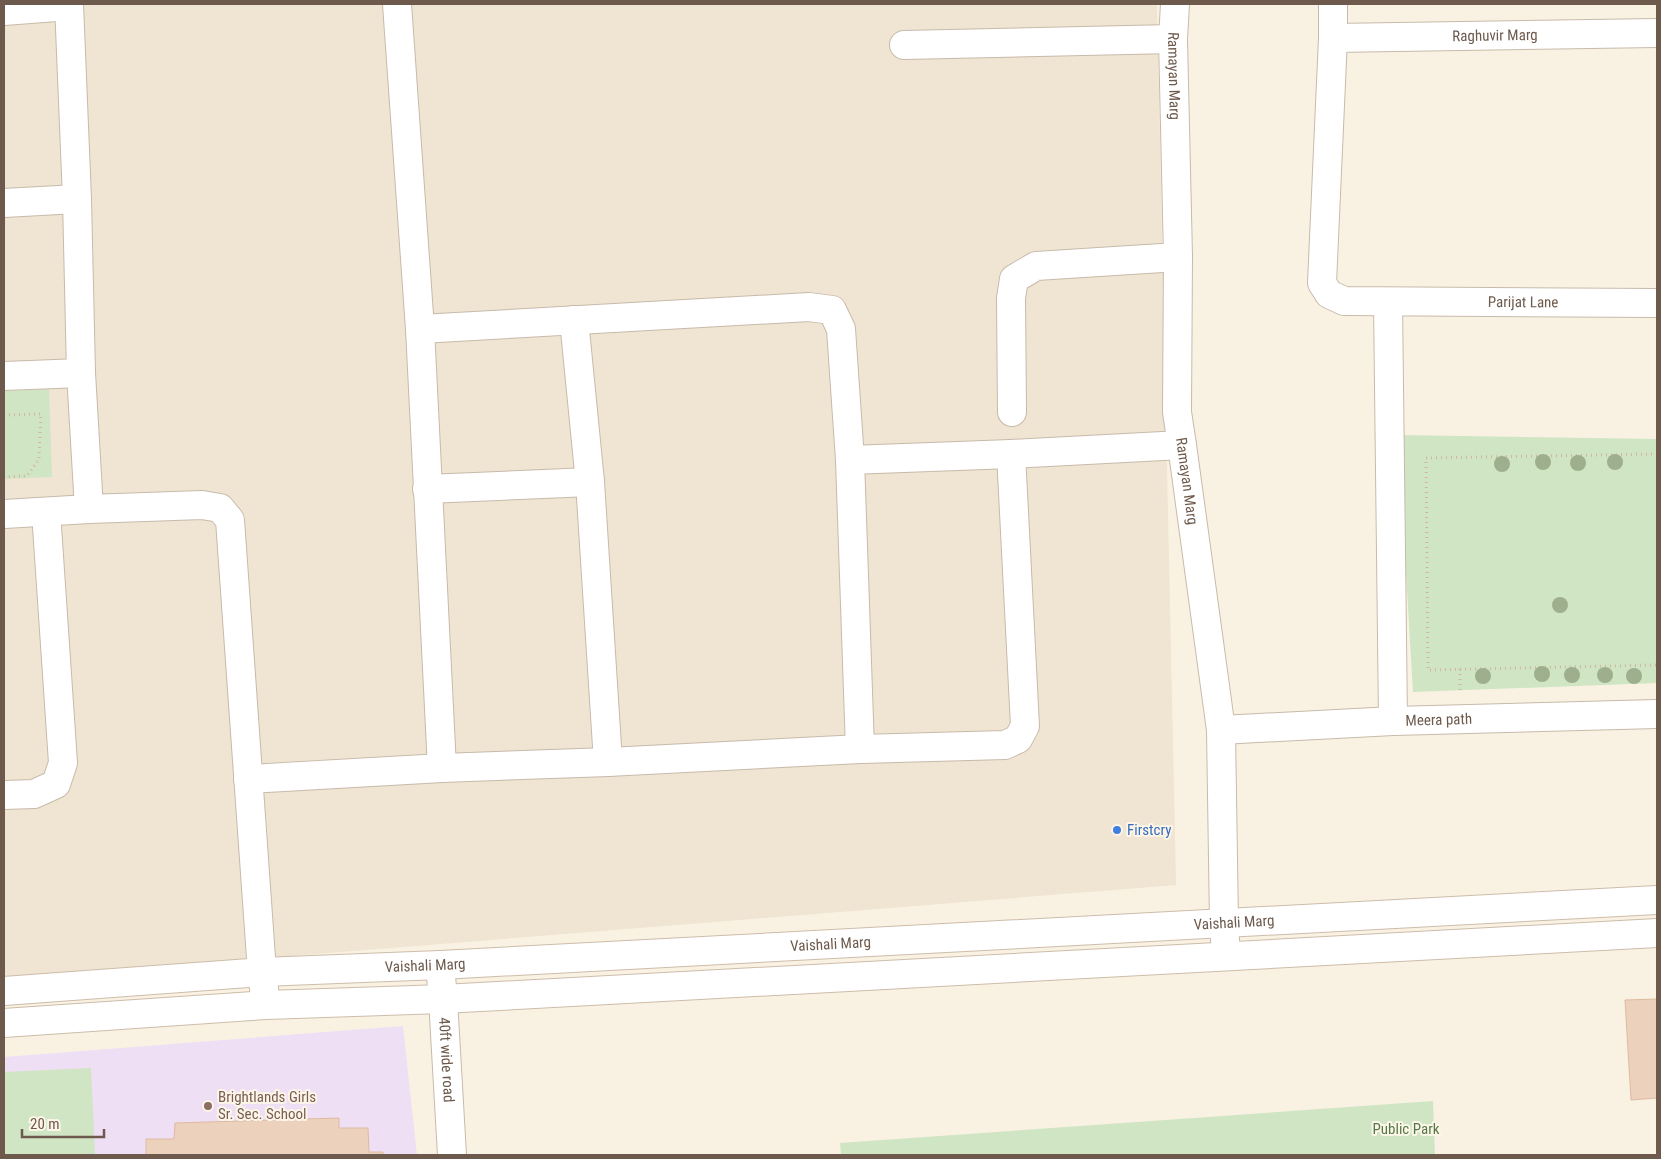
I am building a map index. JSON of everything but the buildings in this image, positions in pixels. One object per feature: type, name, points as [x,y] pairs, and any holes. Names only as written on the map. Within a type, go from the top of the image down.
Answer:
[{"type":"street","points":[[397,4],[420,329],[442,768]]},
{"type":"street","name":"Ramayan Marg","points":[[1175,4],[1173,39],[1178,257],[1177,412],[1220,730],[1226,956]]},
{"type":"street","name":"Parijat Lane","points":[[1333,4],[1322,282],[1329,294],[1344,301],[1657,303]]},
{"type":"street","points":[[4,11],[69,5],[77,199],[81,373],[89,509]]},
{"type":"street","name":"Raghuvir Marg","points":[[1333,38],[1657,33]]},
{"type":"street","points":[[904,45],[1173,39]]},
{"type":"street","points":[[4,203],[77,199]]},
{"type":"street","points":[[1012,412],[1011,298],[1014,279],[1036,266],[1178,257]]},
{"type":"street","points":[[1388,302],[1393,721]]},
{"type":"street","points":[[420,329],[809,307],[832,310],[841,329],[850,460],[860,749]]},
{"type":"street","points":[[574,320],[590,482],[608,762]]},
{"type":"street","points":[[4,376],[81,373]]},
{"type":"street","points":[[850,460],[1182,445]]},
{"type":"street","points":[[248,780],[442,768],[608,762],[860,749],[1005,745],[1018,739],[1025,726],[1011,454]]},
{"type":"street","points":[[427,489],[590,482]]},
{"type":"street","points":[[4,514],[202,505],[220,508],[230,520],[262,972],[266,1005]]},
{"type":"street","points":[[4,795],[34,794],[56,784],[63,762],[46,512]]},
{"type":"street","name":"Meera path","points":[[1220,730],[1393,721],[1657,714]]},
{"type":"street","name":"Vaishali Marg","points":[[4,991],[262,972],[440,965],[1657,900]]},
{"type":"street","points":[[4,1023],[266,1005],[443,999],[1657,933]]},
{"type":"street","name":"40ft wide road","points":[[440,965],[452,1155]]},
{"type":"path","points":[[4,415],[41,414],[39,459],[27,476],[4,477]]},
{"type":"path","points":[[1657,454],[1426,458],[1428,670],[1657,665]]},
{"type":"shaded area","points":[[4,4],[1157,4],[1176,885],[4,979]]},
{"type":"shaded area","name":"Brightlands Girls Sr. Sec. School","points":[[403,1026],[417,1155],[4,1155],[4,1057]]},
{"type":"green space","points":[[49,389],[52,477],[4,479],[4,391]]},
{"type":"green space","points":[[1398,435],[1657,439],[1657,683],[1413,692]]},
{"type":"green space","points":[[91,1068],[95,1155],[4,1155],[4,1072]]},
{"type":"green space","name":"Public Park","points":[[1433,1101],[1435,1155],[841,1155],[840,1143]]},
{"type":"place","name":"Firstcry","points":[[1117,830]]},
{"type":"place","name":"Brightlands Girls Sr. Sec. School","points":[[208,1106]]}]
